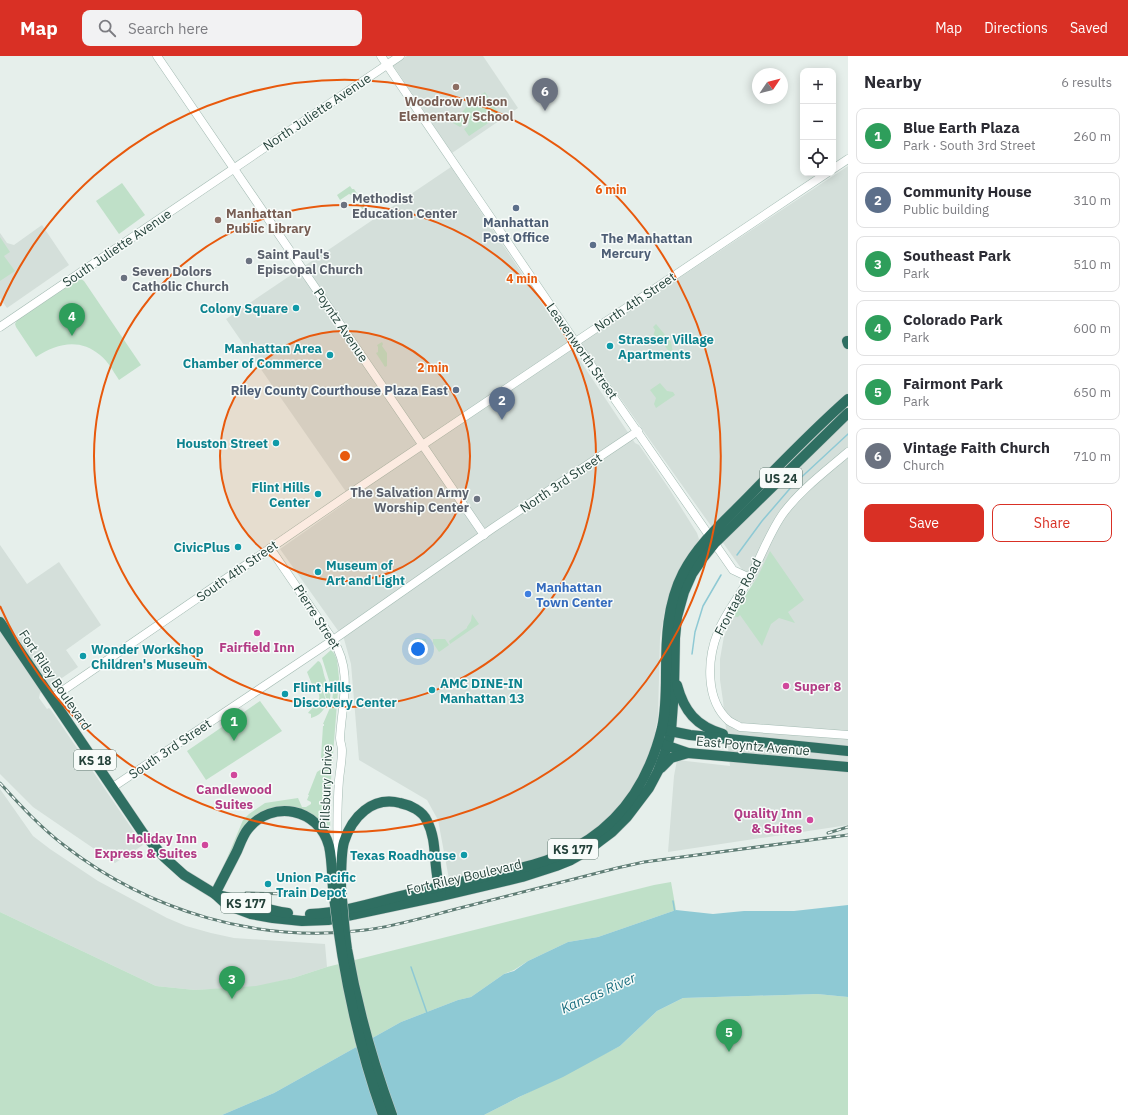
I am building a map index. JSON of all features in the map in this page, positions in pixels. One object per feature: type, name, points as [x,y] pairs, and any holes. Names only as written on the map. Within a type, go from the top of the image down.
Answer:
[{"type":"highway","points":[[836,409],[848,394]]},
{"type":"highway","name":"US 24","points":[[734,739],[699,724],[685,706],[680,695],[674,668],[675,638],[677,617],[684,592],[692,574],[713,539],[803,441],[848,399]]},
{"type":"highway","name":"US 24","points":[[663,744],[666,730],[665,702],[669,616],[674,597],[683,574],[696,552],[713,539],[848,413]]},
{"type":"highway","name":"Fort Riley Boulevard","points":[[0,622],[144,833],[164,857],[184,875],[215,894],[277,912],[322,914],[540,872],[570,860],[587,851],[612,832],[628,817],[649,788],[658,771],[663,744]]},
{"type":"highway","points":[[666,730],[674,690],[674,668]]},
{"type":"highway","name":"East Poyntz Avenue","points":[[666,730],[690,735],[848,751]]},
{"type":"highway","name":"East Poyntz Avenue","points":[[663,744],[688,753],[848,767]]},
{"type":"highway","name":"Fort Riley Boulevard","points":[[440,891],[536,864],[560,855],[584,843],[609,823],[632,798],[663,744]]},
{"type":"highway","points":[[658,771],[671,758],[688,753]]},
{"type":"highway","name":"KS 177","points":[[337,888],[343,843],[355,819],[366,808],[391,801],[404,804],[417,810],[427,820],[434,840],[437,876],[440,891]]},
{"type":"highway","name":"KS 177","points":[[215,894],[247,830],[258,819],[270,813],[282,810],[293,811],[310,819],[322,832],[329,846],[337,888]]},
{"type":"highway","name":"Pillsbury Drive","points":[[337,888],[339,939],[348,992],[370,1078],[383,1115]]},
{"type":"highway","name":"Pillsbury Drive","points":[[337,888],[360,1014],[376,1071],[392,1115]]},
{"type":"street","name":"Poyntz Avenue","points":[[157,56],[484,534]]},
{"type":"street","name":"Leavenworth Street","points":[[381,56],[733,570],[750,578]]},
{"type":"street","name":"North Juliette Avenue","points":[[234,169],[400,56]]},
{"type":"street","points":[[836,167],[848,159]]},
{"type":"street","name":"South Juliette Avenue","points":[[0,327],[234,169]]},
{"type":"street","name":"North 4th Street","points":[[423,444],[823,176]]},
{"type":"street","name":"North 3rd Street","points":[[484,534],[638,431]]},
{"type":"street","name":"South 4th Street","points":[[52,698],[423,444]]},
{"type":"street","name":"Frontage Road","points":[[848,452],[806,489],[782,515],[750,578],[727,613],[713,647],[711,663],[711,685],[715,698],[723,714],[730,721],[740,727],[848,735]]},
{"type":"street","name":"South 3rd Street","points":[[113,787],[333,640],[484,534]]},
{"type":"street","name":"Pierre Street","points":[[270,548],[340,650],[345,672],[340,739]]},
{"type":"street","name":"Pillsbury Drive","points":[[337,888],[339,780],[342,749],[340,739]]},
{"type":"shaded area","name":"Woodrow Wilson Elementary School","points":[[407,56],[483,56],[518,108],[452,153],[393,65]]},
{"type":"shaded area","points":[[848,166],[848,825],[668,852],[674,776],[677,760],[730,766],[720,680],[720,659],[724,636],[734,615],[753,585],[581,343],[833,176],[836,176],[836,174]]},
{"type":"shaded area","points":[[451,167],[635,443],[639,445],[670,490],[697,533],[699,539],[672,587],[665,609],[660,638],[658,717],[651,753],[638,780],[618,808],[597,828],[572,845],[533,861],[449,879],[438,820],[427,800],[359,760],[351,664],[344,639],[280,549],[351,499],[226,319]]},
{"type":"shaded area","points":[[42,225],[69,265],[7,308],[0,298],[0,233],[7,243],[14,245]]},
{"type":"shaded area","points":[[0,545],[27,584],[59,562],[101,625],[66,650],[78,667],[40,693],[39,698],[47,709],[49,708],[51,710],[143,845],[115,863],[33,807],[0,774]]},
{"type":"shaded area","points":[[0,789],[33,836],[98,881],[167,918],[186,926],[211,933],[234,938],[325,944],[327,967],[293,978],[256,987],[195,990],[156,986],[0,912]]},
{"type":"green space","points":[[485,92],[500,115],[469,136],[464,129],[468,126],[469,121],[460,127],[453,123],[469,104]]},
{"type":"green space","points":[[122,183],[145,215],[119,234],[96,201]]},
{"type":"green space","points":[[350,186],[354,189],[365,205],[363,210],[352,195],[349,194],[340,200],[337,195]]},
{"type":"green space","points":[[0,237],[10,252],[4,256],[15,271],[0,281]]},
{"type":"green space","points":[[81,279],[84,281],[141,365],[119,380],[103,357],[85,346],[68,344],[52,348],[36,357],[16,327],[15,324],[17,320],[77,280]]},
{"type":"green space","points":[[656,324],[671,342],[673,353],[671,355],[661,340],[657,342],[653,336],[655,330],[653,327]]},
{"type":"green space","points":[[382,342],[382,346],[387,353],[387,366],[385,367],[376,353],[378,352],[377,345]]},
{"type":"green space","points":[[660,383],[667,391],[673,392],[675,395],[656,408],[654,404],[656,398],[650,390]]},
{"type":"green space","points":[[770,551],[804,600],[788,612],[795,623],[779,618],[771,624],[762,646],[740,615],[738,617],[731,616],[757,578]]},
{"type":"green space","points":[[472,614],[479,624],[450,644],[449,641],[467,628],[471,621]]},
{"type":"green space","points":[[415,638],[426,639],[427,646],[419,651],[413,643]]},
{"type":"green space","points":[[433,639],[445,639],[449,645],[439,652],[433,643]]},
{"type":"green space","points":[[331,650],[337,660],[339,678],[331,780],[330,834],[317,818],[303,809],[281,806],[267,810],[222,870],[243,820],[249,814],[265,803],[298,798],[302,807],[306,807],[311,804],[311,802],[307,800],[317,772],[326,766],[321,757],[323,724],[332,703],[333,693],[322,658]]},
{"type":"green space","points":[[318,661],[322,666],[330,690],[329,701],[326,698],[323,687],[313,687],[307,672]]},
{"type":"green space","points":[[319,688],[322,689],[327,702],[325,708],[317,716],[311,718],[311,714],[308,713],[319,700],[317,690]]},
{"type":"green space","points":[[260,701],[282,731],[206,780],[187,751]]},
{"type":"green space","points":[[671,882],[676,910],[598,937],[568,942],[504,974],[471,997],[458,1000],[401,1022],[274,1093],[222,1115],[0,1115],[0,912],[156,986],[195,990],[256,986],[293,978],[327,967]]},
{"type":"green space","points":[[817,994],[848,997],[848,1115],[484,1115],[620,1046],[657,1011],[683,998]]},
{"type":"water","name":"Kansas River","points":[[848,905],[848,997],[817,994],[683,998],[657,1011],[620,1046],[563,1077],[484,1115],[222,1115],[274,1093],[401,1022],[458,1000],[471,997],[504,974],[514,971],[528,961],[568,942],[598,937],[676,910],[713,914],[744,911],[794,911]]},
{"type":"waterway","points":[[737,555],[762,521],[793,485],[848,434]]},
{"type":"waterway","points":[[692,654],[695,632],[703,606],[721,575]]},
{"type":"waterway","points":[[673,901],[675,913]]},
{"type":"waterway","points":[[411,967],[427,1013]]},
{"type":"railway","points":[[0,783],[31,816],[56,839],[98,869],[132,889],[169,905],[207,918],[246,927],[285,932],[325,933],[365,930],[389,926],[644,862],[848,835]]},
{"type":"railway","points":[[828,833],[848,827]]},
{"type":"railway","points":[[246,893],[292,894]]},
{"type":"place","name":"Woodrow Wilson Elementary School","points":[[456,87]]},
{"type":"place","name":"Vintage Faith Church","points":[[545,111]]},
{"type":"place","name":"Methodist Education Center","points":[[344,205]]},
{"type":"place","name":"Manhattan Post Office","points":[[516,208]]},
{"type":"place","name":"Manhattan Public Library","points":[[218,220]]},
{"type":"place","name":"The Manhattan Mercury","points":[[593,245]]},
{"type":"place","name":"Saint Paul's Episcopal Church","points":[[249,261]]},
{"type":"place","name":"Seven Dolors Catholic Church","points":[[124,278]]},
{"type":"place","name":"Colony Square","points":[[296,308]]},
{"type":"place","name":"Colorado Park","points":[[72,336]]},
{"type":"place","name":"Strasser Village Apartments","points":[[610,346]]},
{"type":"place","name":"Manhattan Area Chamber of Commerce","points":[[330,355]]},
{"type":"place","name":"Riley County Courthouse Plaza East","points":[[456,390]]},
{"type":"place","name":"Community House","points":[[502,420]]},
{"type":"place","name":"Houston Street","points":[[276,443]]},
{"type":"place","name":"Flint Hills Center","points":[[318,494]]},
{"type":"place","name":"The Salvation Army Worship Center","points":[[477,499]]},
{"type":"place","name":"CivicPlus","points":[[238,547]]},
{"type":"place","name":"Museum of Art and Light","points":[[318,572]]},
{"type":"place","name":"Manhattan Town Center","points":[[528,594]]},
{"type":"place","name":"Fairfield Inn","points":[[257,633]]},
{"type":"place","name":"Wonder Workshop Children's Museum","points":[[83,656]]},
{"type":"place","name":"Super 8","points":[[786,686]]},
{"type":"place","name":"AMC DINE-IN Manhattan 13","points":[[432,690]]},
{"type":"place","name":"Flint Hills Discovery Center","points":[[285,694]]},
{"type":"place","name":"Blue Earth Plaza","points":[[234,741]]},
{"type":"place","name":"Candlewood Suites","points":[[234,775]]},
{"type":"place","name":"Quality Inn & Suites","points":[[810,820]]},
{"type":"place","name":"Holiday Inn Express & Suites","points":[[205,845]]},
{"type":"place","name":"Texas Roadhouse","points":[[464,855]]},
{"type":"place","name":"Union Pacific Train Depot","points":[[268,884]]},
{"type":"place","name":"Southeast Park","points":[[232,999]]},
{"type":"place","name":"Fairmont Park","points":[[729,1052]]}]
